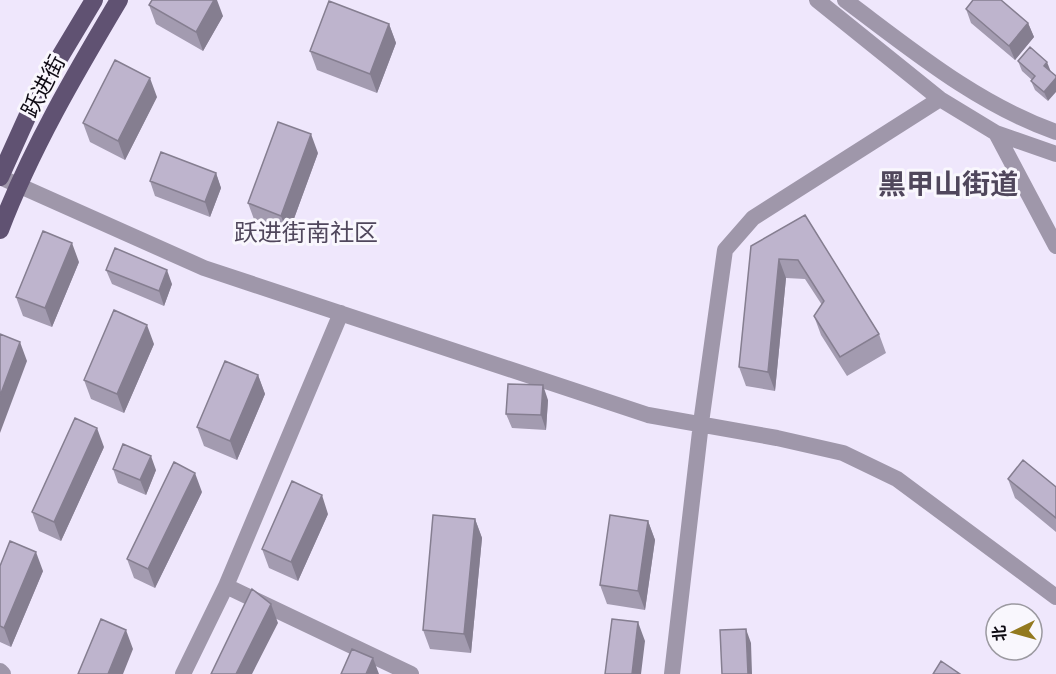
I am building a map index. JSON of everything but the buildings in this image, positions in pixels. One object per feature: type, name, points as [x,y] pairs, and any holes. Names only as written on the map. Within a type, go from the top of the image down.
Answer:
[{"type":"main road","name":"跃进街","points":[[0,177],[37,95],[94,0]]},
{"type":"main road","name":"跃进街","points":[[0,230],[18,184],[79,67],[119,0]]},
{"type":"street","points":[[817,0],[939,99],[996,133],[1056,154]]},
{"type":"street","points":[[845,0],[942,72],[988,102],[1056,132]]},
{"type":"street","points":[[672,674],[701,423],[725,250],[753,218],[939,99]]},
{"type":"street","points":[[996,133],[1056,246]]},
{"type":"street","points":[[0,177],[204,268],[648,415],[701,423],[843,453],[897,479],[1056,597]]},
{"type":"street","points":[[183,674],[226,586],[341,314]]},
{"type":"street","points":[[226,586],[411,674]]},
{"type":"district","name":"黑甲山街道","points":[[948,184]]},
{"type":"district","name":"跃进街南社区","points":[[306,233]]}]
